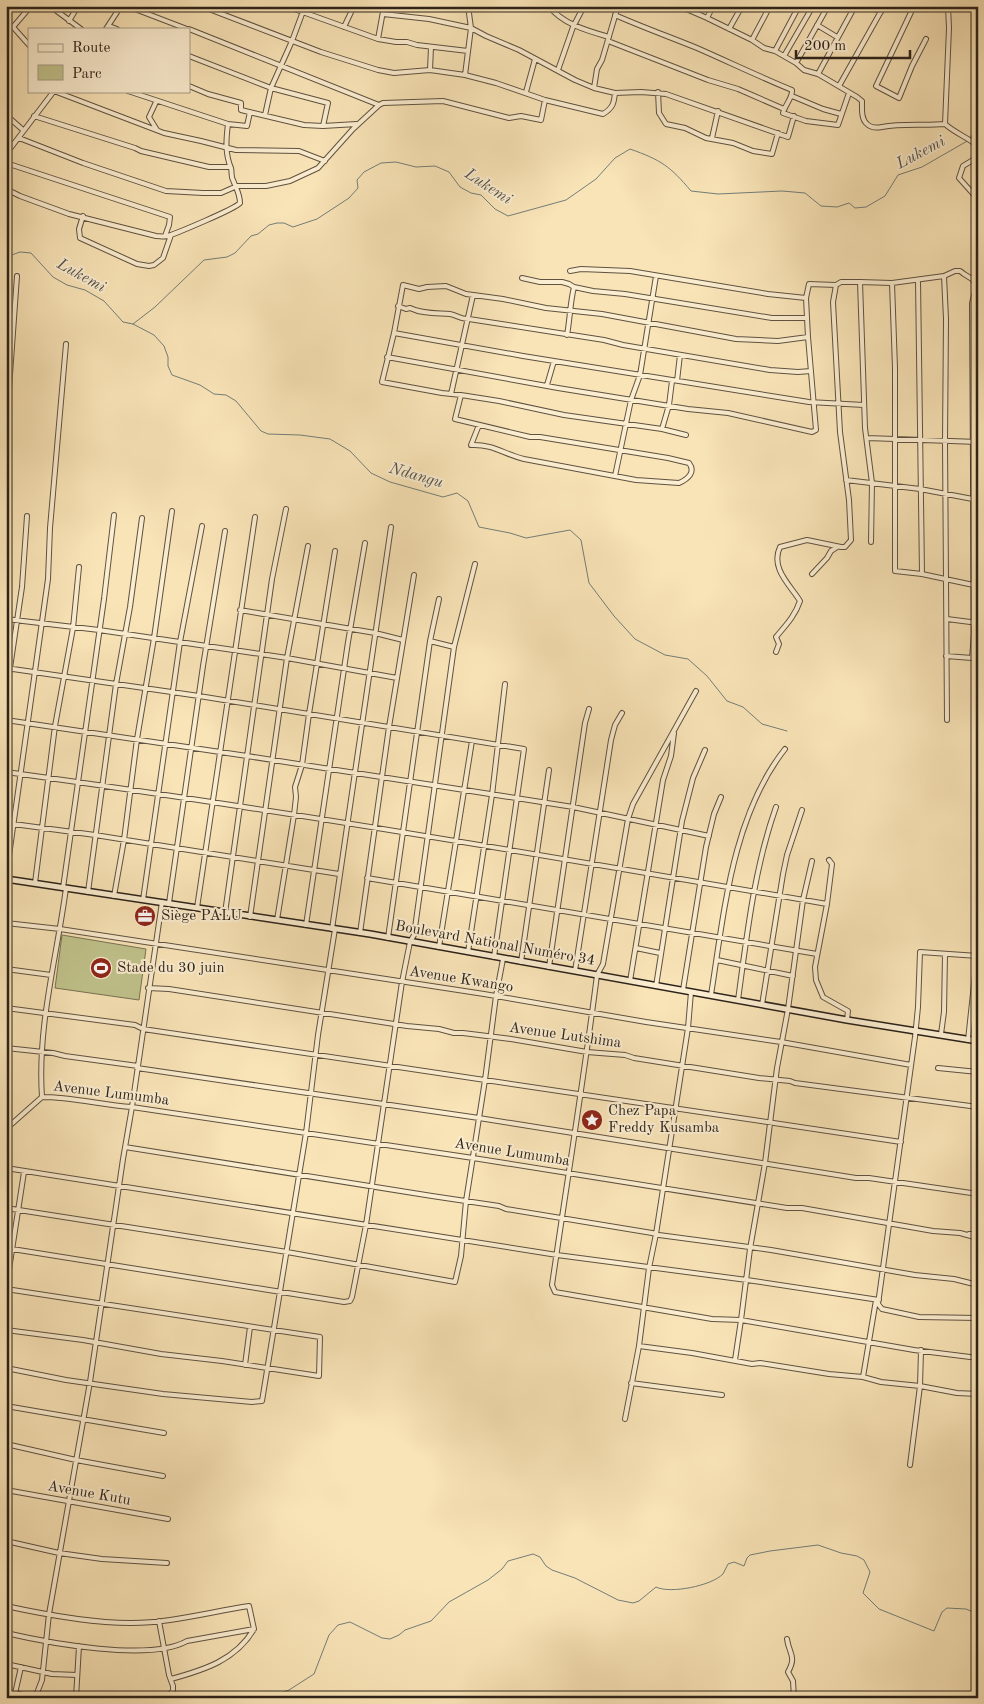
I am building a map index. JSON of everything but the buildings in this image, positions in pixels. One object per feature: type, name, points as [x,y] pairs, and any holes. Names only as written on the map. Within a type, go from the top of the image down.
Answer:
[{"type":"main road","name":"Boulevard National Numéro 34","points":[[6,878],[388,938],[847,1020],[978,1041]]},
{"type":"street","points":[[13,27],[31,6]]},
{"type":"street","points":[[50,6],[80,28]]},
{"type":"street","points":[[69,21],[78,6]]},
{"type":"street","points":[[107,27],[121,6]]},
{"type":"street","points":[[127,6],[185,28]]},
{"type":"street","points":[[201,6],[344,60],[378,70],[394,73],[430,70],[465,76],[526,92],[545,100],[604,114],[614,104],[615,93]]},
{"type":"street","points":[[286,6],[378,39],[468,51]]},
{"type":"street","points":[[265,115],[271,88],[305,6]]},
{"type":"street","points":[[344,27],[354,6]]},
{"type":"street","points":[[378,39],[384,6]]},
{"type":"street","points":[[465,76],[472,28],[468,6]]},
{"type":"street","points":[[549,6],[560,17],[574,25],[784,109]]},
{"type":"street","points":[[558,70],[574,25],[584,6]]},
{"type":"street","points":[[594,88],[597,69],[602,60],[618,6]]},
{"type":"street","points":[[675,6],[685,7],[752,40],[764,48],[775,51],[804,70],[818,74],[833,84],[840,86],[860,99],[863,117],[870,126],[945,124],[978,146]]},
{"type":"street","points":[[707,18],[713,6]]},
{"type":"street","points":[[729,29],[742,6]]},
{"type":"street","points":[[752,40],[770,6]]},
{"type":"street","points":[[775,51],[799,6]]},
{"type":"street","points":[[784,56],[813,6]]},
{"type":"street","points":[[796,63],[828,6]]},
{"type":"street","points":[[818,74],[855,6]]},
{"type":"street","points":[[870,6],[881,12]]},
{"type":"street","points":[[840,86],[884,6]]},
{"type":"street","points":[[914,6],[876,86],[899,98],[926,38]]},
{"type":"street","points":[[945,124],[949,28],[948,6]]},
{"type":"street","points":[[383,14],[429,19],[472,28],[594,88],[615,93],[658,92],[718,111],[788,137],[794,116]]},
{"type":"street","points":[[615,15],[697,48],[792,90],[792,96],[783,113],[806,121],[838,124],[849,93]]},
{"type":"street","points":[[6,23],[13,27],[28,44]]},
{"type":"street","points":[[817,25],[837,38]]},
{"type":"street","points":[[190,30],[379,105],[443,101],[509,118],[521,116],[541,120],[545,100]]},
{"type":"street","points":[[430,70],[431,47]]},
{"type":"street","points":[[190,56],[271,88],[328,103],[323,126]]},
{"type":"street","points":[[526,92],[535,59]]},
{"type":"street","points":[[190,86],[208,94],[241,103],[241,110],[304,125],[358,124]]},
{"type":"street","points":[[7,151],[53,92]]},
{"type":"street","points":[[57,92],[157,130],[227,149],[299,151],[325,161]]},
{"type":"street","points":[[131,92],[156,102],[228,124],[247,126],[250,112]]},
{"type":"street","points":[[658,92],[659,113],[666,124],[685,128],[706,138],[733,143],[772,154],[778,133]]},
{"type":"street","points":[[792,96],[823,109],[841,114]]},
{"type":"street","points":[[156,102],[149,117],[157,130]]},
{"type":"street","points":[[19,138],[83,163],[166,191],[221,192],[237,186],[266,186],[290,181],[318,168],[358,124],[379,105]]},
{"type":"street","points":[[712,138],[718,111]]},
{"type":"street","points":[[6,115],[23,130]]},
{"type":"street","points":[[34,116],[135,148],[141,152],[209,167],[230,167]]},
{"type":"street","points":[[6,189],[69,214],[84,216],[156,236],[164,237],[171,235],[237,207],[240,200],[237,186],[233,181],[228,164],[226,140],[228,124]]},
{"type":"street","points":[[978,157],[963,166],[959,178],[976,197],[975,216],[978,227]]},
{"type":"street","points":[[6,163],[170,217],[164,237]]},
{"type":"street","points":[[84,216],[79,230],[80,238],[137,264],[154,265],[161,260],[171,235]]},
{"type":"street","points":[[570,271],[606,272],[617,270],[768,294],[806,298]]},
{"type":"street","points":[[387,357],[631,400],[728,413],[812,432],[816,430],[806,298],[809,284],[836,285],[841,282],[892,283],[944,276],[960,271],[977,284],[972,303],[972,442],[976,500],[976,623],[972,658],[946,656]]},
{"type":"street","points":[[6,431],[17,276]]},
{"type":"street","points":[[614,476],[631,400],[640,375],[656,276]]},
{"type":"street","points":[[944,276],[946,328],[947,720]]},
{"type":"street","points":[[522,278],[540,282],[562,282],[574,287],[772,318],[807,318]]},
{"type":"street","points":[[918,280],[922,574]]},
{"type":"street","points":[[860,282],[864,405],[872,483],[871,542]]},
{"type":"street","points":[[892,283],[896,439],[895,571],[922,574],[975,586]]},
{"type":"street","points":[[686,435],[662,429],[564,415],[461,394],[451,394],[382,382],[403,285],[414,289],[446,286],[458,292],[473,295],[546,308],[602,314],[736,339],[778,341],[808,337]]},
{"type":"street","points":[[776,652],[779,644],[776,637],[792,620],[800,601],[789,588],[778,564],[777,554],[780,547],[807,540],[845,547],[851,540],[840,432],[840,404],[833,302],[836,285]]},
{"type":"street","points":[[567,335],[571,311],[570,302],[574,287]]},
{"type":"street","points":[[451,394],[473,295]]},
{"type":"street","points":[[398,306],[416,311],[450,314],[460,319],[567,335],[770,370],[811,371]]},
{"type":"street","points":[[394,333],[675,381],[815,402],[864,405]]},
{"type":"street","points":[[6,878],[48,579],[50,528],[66,344]]},
{"type":"street","points":[[662,429],[680,354]]},
{"type":"street","points":[[547,385],[554,361]]},
{"type":"street","points":[[461,394],[455,419],[530,437],[540,437],[686,462],[691,465],[691,474],[679,483],[636,480],[511,456],[485,444],[471,445],[479,425]]},
{"type":"street","points":[[867,438],[978,442]]},
{"type":"street","points":[[846,480],[896,485],[976,500]]},
{"type":"street","points":[[225,913],[275,560],[286,509]]},
{"type":"street","points":[[114,896],[124,840],[137,739],[172,511]]},
{"type":"street","points":[[6,1129],[42,1097],[41,1052],[51,974],[60,929],[70,832],[114,515]]},
{"type":"street","points":[[6,695],[8,668],[17,621],[24,562],[27,516]]},
{"type":"street","points":[[197,908],[255,517]]},
{"type":"street","points":[[88,892],[116,684],[130,607],[142,518]]},
{"type":"street","points":[[143,900],[180,642],[202,526]]},
{"type":"street","points":[[6,1368],[66,1380],[163,1394],[252,1402],[262,1401],[306,1133],[329,970],[339,874],[387,564],[391,526]]},
{"type":"street","points":[[169,904],[206,646],[225,531]]},
{"type":"street","points":[[306,925],[350,628],[365,543]]},
{"type":"street","points":[[250,917],[294,619],[308,546]]},
{"type":"street","points":[[812,574],[831,551],[837,547]]},
{"type":"street","points":[[277,920],[294,815],[296,787],[302,765],[335,550]]},
{"type":"street","points":[[6,1248],[344,1302],[350,1301],[366,1225],[402,982],[410,942],[414,935],[454,647],[475,564]]},
{"type":"street","points":[[35,883],[55,726],[73,628],[79,567]]},
{"type":"street","points":[[360,934],[382,777],[414,575]]},
{"type":"street","points":[[388,938],[430,642],[439,598]]},
{"type":"street","points":[[240,610],[350,628],[403,640]]},
{"type":"street","points":[[6,619],[99,630],[288,658],[397,678]]},
{"type":"street","points":[[947,619],[976,623]]},
{"type":"street","points":[[430,642],[454,647]]},
{"type":"street","points":[[8,668],[199,696],[524,749],[494,957]]},
{"type":"street","points":[[468,952],[499,745],[505,684]]},
{"type":"street","points":[[696,692],[633,804],[628,819],[604,964],[597,975],[552,1285],[555,1292],[712,1319],[742,1320],[921,1350],[977,1356]]},
{"type":"street","points":[[549,967],[585,723],[589,709]]},
{"type":"street","points":[[575,972],[611,740],[615,725],[622,713]]},
{"type":"street","points":[[6,720],[55,726],[573,807],[709,836]]},
{"type":"street","points":[[630,981],[663,780],[673,746],[674,730]]},
{"type":"street","points":[[439,947],[472,741]]},
{"type":"street","points":[[712,995],[729,886],[743,828],[767,774],[785,749]]},
{"type":"street","points":[[656,986],[672,876],[688,795],[705,750]]},
{"type":"street","points":[[521,962],[549,770]]},
{"type":"street","points":[[6,772],[130,789],[456,840],[828,904]]},
{"type":"street","points":[[683,990],[709,836],[714,814],[721,797]]},
{"type":"street","points":[[738,1000],[753,891],[765,838],[776,807]]},
{"type":"street","points":[[762,1005],[787,855],[802,810]]},
{"type":"street","points":[[6,823],[95,835],[339,874]]},
{"type":"street","points":[[828,860],[832,864],[828,904],[817,954],[815,976],[821,994],[828,1001],[848,1011],[847,1020]]},
{"type":"street","points":[[734,1360],[742,1320],[750,1248],[765,1164],[769,1122],[788,1009],[803,900],[812,861]]},
{"type":"street","points":[[367,878],[817,954]]},
{"type":"street","points":[[6,1691],[15,1696],[35,1698],[42,1680],[49,1614],[90,1382],[162,902]]},
{"type":"street","name":"Avenue Kwango","points":[[6,923],[60,929],[496,996],[911,1065]]},
{"type":"street","points":[[636,948],[660,953]]},
{"type":"street","points":[[863,1377],[883,1270],[896,1182],[918,1008],[920,952],[978,956],[972,992],[968,1040]]},
{"type":"street","points":[[941,1034],[944,1012],[945,954]]},
{"type":"street","points":[[6,1208],[287,1252],[455,1282],[503,959]]},
{"type":"street","points":[[717,960],[793,976]]},
{"type":"street","points":[[6,969],[51,974]]},
{"type":"street","name":"Avenue Lutshima","points":[[148,988],[169,989],[439,1029],[454,1033],[491,1036],[587,1052],[625,1055],[681,1066],[900,1098],[906,1097],[978,1107]]},
{"type":"street","points":[[625,1419],[639,1346],[649,1268],[676,1108],[688,1028],[691,992]]},
{"type":"street","points":[[972,992],[978,992]]},
{"type":"street","points":[[6,1008],[135,1025],[142,1029],[901,1142]]},
{"type":"street","points":[[6,1048],[479,1118],[847,1177],[978,1194]]},
{"type":"street","points":[[938,1068],[978,1072]]},
{"type":"street","name":"Avenue Lumumba","points":[[42,1097],[56,1097],[105,1105],[132,1107],[473,1158],[787,1208],[802,1208],[933,1231],[960,1233],[978,1238]]},
{"type":"street","points":[[125,1147],[466,1201],[656,1234],[771,1250],[914,1275],[954,1279],[978,1285]]},
{"type":"street","points":[[6,1168],[557,1255],[747,1280],[877,1300]]},
{"type":"street","points":[[6,1330],[319,1376],[320,1337],[6,1289],[24,1172]]},
{"type":"street","points":[[960,1233],[978,1234]]},
{"type":"street","points":[[877,1300],[882,1308],[910,1316],[978,1318]]},
{"type":"street","points":[[245,1364],[250,1327]]},
{"type":"street","points":[[639,1346],[752,1364],[773,1364],[829,1374],[863,1377],[881,1382],[920,1386],[957,1393],[978,1394]]},
{"type":"street","points":[[910,1465],[920,1386],[921,1350]]},
{"type":"street","points":[[631,1384],[722,1395]]},
{"type":"street","points":[[6,1406],[164,1433]]},
{"type":"street","points":[[6,1444],[76,1460],[163,1476]]},
{"type":"street","name":"Avenue Kutu","points":[[6,1490],[168,1519]]},
{"type":"street","points":[[6,1541],[59,1553],[102,1559],[167,1563]]},
{"type":"street","points":[[6,1606],[49,1614],[131,1623],[159,1621],[249,1606],[254,1629],[250,1636],[227,1659],[200,1671],[172,1680]]},
{"type":"street","points":[[159,1621],[169,1676],[172,1680],[173,1690],[168,1698]]},
{"type":"street","points":[[6,1633],[45,1641],[113,1650],[164,1650],[188,1641],[254,1629]]},
{"type":"street","points":[[786,1639],[793,1658],[793,1664],[788,1672],[793,1681],[794,1698]]},
{"type":"street","points":[[76,1698],[79,1646]]},
{"type":"street","points":[[6,1664],[52,1674],[77,1675]]},
{"type":"street","points":[[15,1696],[21,1667]]},
{"type":"green space","name":"Stade du 30 juin","points":[[62,935],[146,949],[139,1000],[55,988]]},
{"type":"waterway","name":"Lukemi","points":[[133,324],[155,307],[204,260],[227,257],[235,253],[251,236],[258,234],[269,225],[284,223],[293,227],[317,219],[349,198],[358,188],[357,180],[364,172],[381,163],[396,162],[416,167],[435,166],[449,172],[460,187],[471,193],[481,195],[495,209],[508,216],[566,200],[596,179],[615,158],[630,149],[664,165],[677,175],[691,191],[718,194],[782,191],[805,193],[821,206],[837,207],[849,203],[855,208],[866,207],[885,196],[898,175],[922,167],[969,140],[978,126]]},
{"type":"waterway","name":"Lukemi","points":[[971,136],[978,136]]},
{"type":"waterway","name":"Ndangu","points":[[6,257],[20,252],[31,253],[53,277],[67,285],[85,290],[104,301],[123,322],[133,324],[154,335],[164,346],[172,375],[200,385],[214,394],[226,395],[236,401],[261,431],[268,434],[300,435],[330,439],[350,451],[371,473],[390,482],[443,497],[457,493],[468,501],[479,527],[526,538],[570,530],[581,540],[589,583],[614,616],[635,639],[665,655],[688,659],[707,676],[727,701],[743,707],[762,724],[787,731]]},
{"type":"waterway","points":[[268,1698],[289,1690],[314,1674],[329,1635],[338,1625],[350,1622],[382,1638],[390,1639],[405,1630],[431,1621],[449,1602],[488,1580],[502,1569],[508,1561],[533,1554],[540,1557],[546,1566],[552,1570],[575,1578],[618,1600],[633,1603],[639,1601],[656,1587],[671,1590],[690,1588],[709,1582],[723,1574],[728,1564],[734,1562],[744,1566],[750,1555],[818,1545],[857,1556],[864,1560],[870,1572],[863,1593],[879,1609],[934,1631],[942,1612],[947,1608],[966,1609],[978,1614]]},
{"type":"place","name":"Siège PALU","points":[[145,916]]},
{"type":"place","name":"Stade du 30 juin","points":[[101,968]]},
{"type":"place","name":"Chez Papa Freddy Kusamba","points":[[592,1120]]}]
